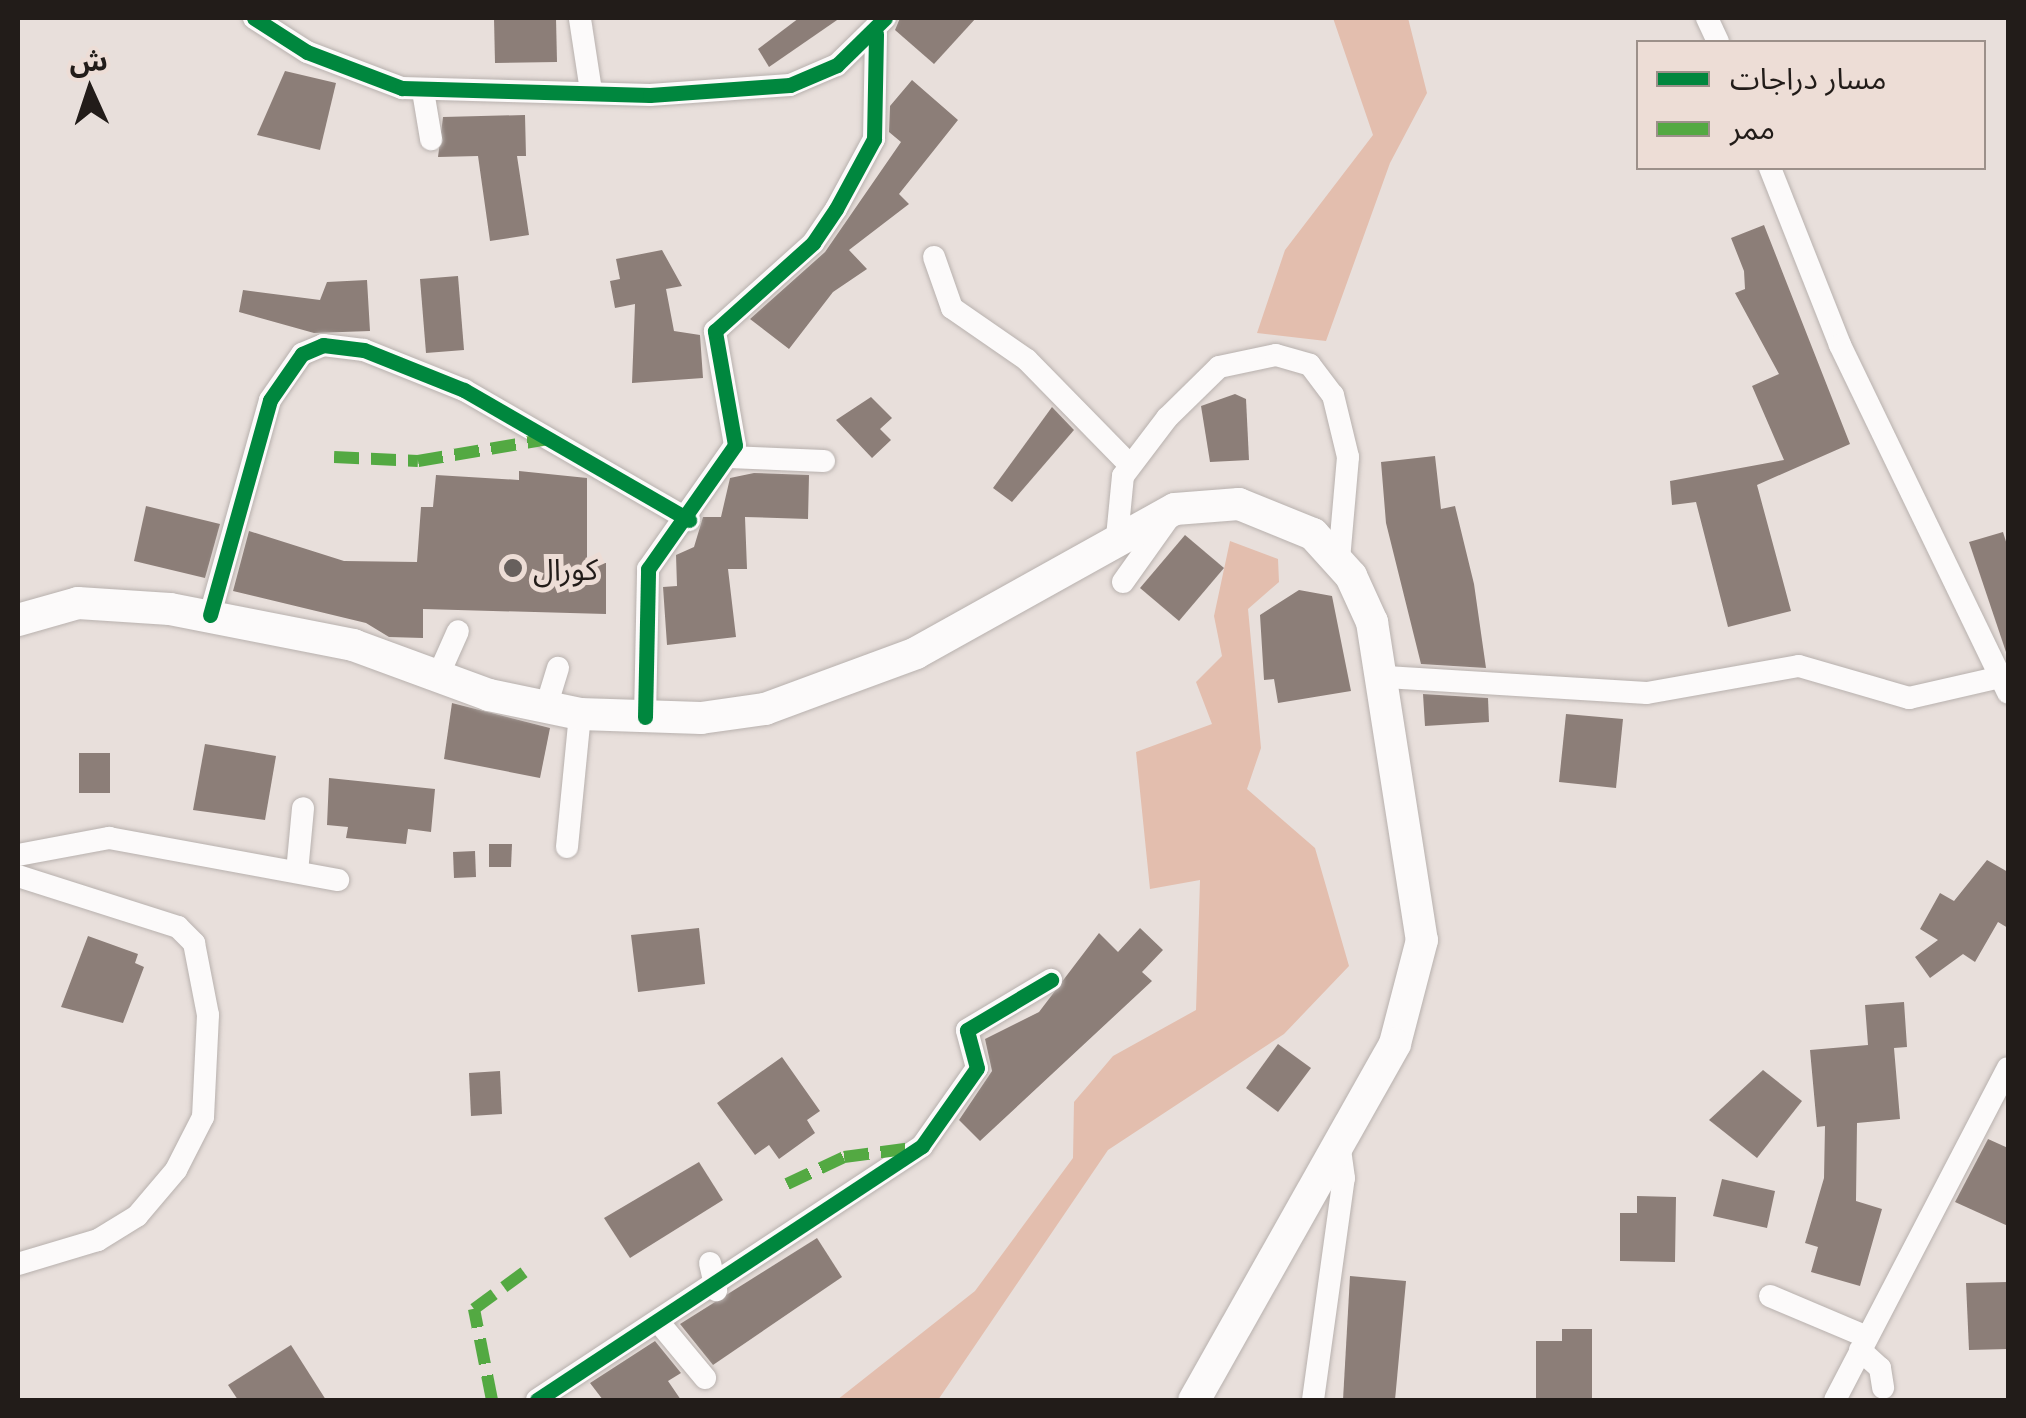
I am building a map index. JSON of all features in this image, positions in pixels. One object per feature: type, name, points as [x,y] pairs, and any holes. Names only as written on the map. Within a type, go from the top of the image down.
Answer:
[{"type":"main road","points":[[18,620],[117,602],[210,615],[354,645],[438,676],[580,714],[646,717],[764,709],[916,652],[1117,537],[1175,509],[1212,501],[1278,515],[1338,558],[1372,622],[1386,677],[1422,940],[1395,1044],[1338,1134],[1194,1400]]},
{"type":"street","points":[[254,18],[355,73],[423,91],[591,92],[790,86],[880,26]]},
{"type":"street","points":[[580,19],[591,92]]},
{"type":"street","points":[[646,717],[648,568],[688,520],[729,457],[734,402],[715,330],[813,244],[846,192],[874,139],[880,26]]},
{"type":"street","points":[[423,91],[431,139]]},
{"type":"street","points":[[1386,677],[1648,693],[1799,666],[1909,698],[2002,685],[1840,346],[1771,170]]},
{"type":"street","points":[[934,258],[952,308],[1028,360],[1130,465]]},
{"type":"street","points":[[210,615],[270,400],[302,354],[323,345],[364,350],[464,390],[688,520]]},
{"type":"street","points":[[1117,537],[1115,496],[1130,465],[1219,367],[1298,358],[1321,376],[1341,423],[1348,456],[1338,558]]},
{"type":"street","points":[[729,457],[824,461]]},
{"type":"street","points":[[1123,582],[1175,509]]},
{"type":"street","points":[[438,676],[458,631]]},
{"type":"street","points":[[546,707],[558,668]]},
{"type":"street","points":[[567,848],[580,714]]},
{"type":"street","points":[[296,872],[303,808]]},
{"type":"street","points":[[18,855],[110,838],[338,880]]},
{"type":"street","points":[[18,876],[178,927],[194,943],[208,1015],[203,1116],[176,1170],[137,1216],[98,1240],[18,1264]]},
{"type":"street","points":[[537,1400],[716,1290],[922,1146],[977,1068],[967,1030],[1052,980]]},
{"type":"street","points":[[1835,1400],[2008,1068]]},
{"type":"street","points":[[1313,1400],[1344,1178],[1338,1134]]},
{"type":"street","points":[[710,1263],[716,1290]]},
{"type":"street","points":[[1770,1296],[1864,1343],[1880,1368],[1883,1388]]},
{"type":"street","points":[[662,1325],[705,1378]]},
{"type":"shaded area","points":[[1333,18],[1408,18],[1427,93],[1390,163],[1326,341],[1257,333],[1285,250],[1373,135]]},
{"type":"shaded area","points":[[1230,541],[1278,559],[1279,582],[1248,609],[1261,748],[1247,789],[1315,848],[1349,966],[1284,1034],[1108,1150],[938,1400],[837,1400],[975,1291],[1073,1158],[1074,1102],[1113,1056],[1196,1010],[1200,880],[1150,889],[1136,752],[1212,724],[1196,682],[1222,656],[1214,616]]},
{"type":"building","points":[[494,18],[556,18],[557,62],[495,63]]},
{"type":"building","points":[[799,18],[840,18],[769,67],[758,49]]},
{"type":"building","points":[[900,18],[976,18],[934,64],[895,30]]},
{"type":"building","points":[[285,71],[336,83],[320,150],[257,135]]},
{"type":"building","points":[[912,80],[958,120],[899,194],[909,204],[849,250],[867,269],[833,292],[789,349],[750,319],[825,252],[901,142],[889,132],[890,106]]},
{"type":"building","points":[[525,115],[526,156],[517,156],[529,235],[490,241],[478,156],[438,157],[443,117]]},
{"type":"building","points":[[1764,225],[1850,444],[1757,485],[1791,611],[1728,627],[1696,502],[1672,505],[1670,481],[1784,460],[1752,386],[1779,374],[1735,293],[1745,289],[1744,271],[1731,238]]},
{"type":"building","points":[[662,250],[682,286],[666,289],[674,331],[700,335],[703,378],[632,383],[635,304],[615,308],[610,281],[620,279],[616,259]]},
{"type":"building","points":[[458,276],[464,350],[426,353],[420,279]]},
{"type":"building","points":[[367,280],[370,331],[314,333],[239,312],[243,290],[320,300],[327,282]]},
{"type":"building","points":[[1235,394],[1246,399],[1249,460],[1210,462],[1201,406]]},
{"type":"building","points":[[871,397],[892,418],[880,429],[891,440],[872,458],[836,420]]},
{"type":"building","points":[[1052,407],[1074,430],[1012,502],[993,488]]},
{"type":"building","points":[[1435,456],[1441,509],[1455,506],[1474,584],[1486,668],[1421,664],[1386,523],[1381,462]]},
{"type":"building","points":[[519,471],[587,478],[587,563],[606,563],[606,614],[423,609],[423,638],[389,637],[366,623],[233,591],[249,531],[344,561],[417,562],[421,507],[433,507],[436,475],[519,480]]},
{"type":"building","points":[[754,473],[809,475],[808,519],[745,517],[747,569],[728,569],[736,637],[667,645],[663,587],[677,586],[676,555],[694,547],[703,517],[721,517],[730,478]]},
{"type":"building","points":[[146,506],[220,524],[205,578],[134,561]]},
{"type":"building","points":[[2003,532],[2008,548],[2007,655],[1969,542]]},
{"type":"building","points":[[1185,535],[1224,568],[1179,621],[1140,588]]},
{"type":"building","points":[[1299,590],[1332,596],[1351,691],[1278,703],[1274,679],[1264,680],[1260,615]]},
{"type":"building","points":[[1423,694],[1488,698],[1489,722],[1425,726]]},
{"type":"building","points":[[452,703],[550,728],[540,778],[444,759]]},
{"type":"building","points":[[1566,714],[1623,719],[1616,788],[1559,782]]},
{"type":"building","points":[[205,744],[276,756],[265,820],[193,810]]},
{"type":"building","points":[[79,753],[110,753],[110,793],[79,793]]},
{"type":"building","points":[[329,778],[435,789],[431,832],[408,829],[406,844],[346,838],[348,827],[327,825]]},
{"type":"building","points":[[489,844],[512,844],[511,867],[489,867]]},
{"type":"building","points":[[475,851],[476,877],[454,878],[453,852]]},
{"type":"building","points":[[1987,860],[2008,872],[2008,928],[1998,922],[1975,962],[1963,954],[1930,978],[1915,957],[1938,940],[1920,929],[1940,893],[1954,901]]},
{"type":"building","points":[[699,928],[705,984],[638,992],[631,935]]},
{"type":"building","points":[[1140,928],[1163,950],[1142,972],[1152,981],[980,1141],[959,1120],[992,1071],[985,1039],[1039,1012],[1099,933],[1118,952]]},
{"type":"building","points":[[88,936],[138,954],[135,963],[144,967],[123,1023],[61,1007]]},
{"type":"building","points":[[1904,1002],[1907,1047],[1894,1048],[1900,1119],[1857,1123],[1856,1201],[1882,1209],[1860,1286],[1811,1272],[1818,1247],[1805,1243],[1824,1178],[1825,1126],[1817,1127],[1810,1050],[1868,1045],[1865,1005]]},
{"type":"building","points":[[1278,1044],[1311,1068],[1278,1112],[1246,1088]]},
{"type":"building","points":[[782,1057],[820,1111],[807,1120],[815,1133],[779,1159],[769,1145],[755,1155],[717,1103]]},
{"type":"building","points":[[1763,1070],[1802,1101],[1757,1158],[1709,1120]]},
{"type":"building","points":[[500,1071],[502,1114],[471,1116],[469,1073]]},
{"type":"building","points":[[1988,1139],[2008,1148],[2008,1226],[1955,1202]]},
{"type":"building","points":[[699,1162],[723,1200],[630,1258],[604,1218]]},
{"type":"building","points":[[1722,1179],[1775,1191],[1767,1228],[1713,1216]]},
{"type":"building","points":[[1637,1196],[1676,1197],[1675,1262],[1620,1261],[1620,1213],[1637,1213]]},
{"type":"building","points":[[817,1238],[842,1277],[713,1365],[680,1324]]},
{"type":"building","points":[[1350,1276],[1406,1281],[1395,1400],[1343,1400]]},
{"type":"building","points":[[2008,1282],[2008,1349],[1969,1350],[1966,1283]]},
{"type":"building","points":[[1562,1329],[1592,1329],[1592,1400],[1536,1400],[1536,1341],[1562,1341]]},
{"type":"building","points":[[655,1341],[681,1373],[668,1381],[681,1400],[603,1400],[590,1383]]},
{"type":"building","points":[[291,1345],[326,1400],[238,1400],[228,1385]]},
{"type":"marked path","points":[[334,457],[418,461],[554,438]]},
{"type":"marked path","points":[[787,1184],[844,1157],[912,1148]]},
{"type":"marked path","points":[[492,1400],[474,1309],[526,1271]]},
{"type":"cycle path","points":[[254,18],[307,52],[402,88],[650,95],[790,85],[837,65],[885,18]]},
{"type":"cycle path","points":[[645,717],[648,569],[735,445],[715,331],[813,243],[874,139],[876,34]]},
{"type":"cycle path","points":[[210,615],[270,400],[302,354],[323,345],[364,350],[464,390],[689,520]]},
{"type":"cycle path","points":[[537,1400],[922,1146],[977,1068],[967,1030],[1051,980]]},
{"type":"place","name":"كورال","points":[[513,568]]}]
